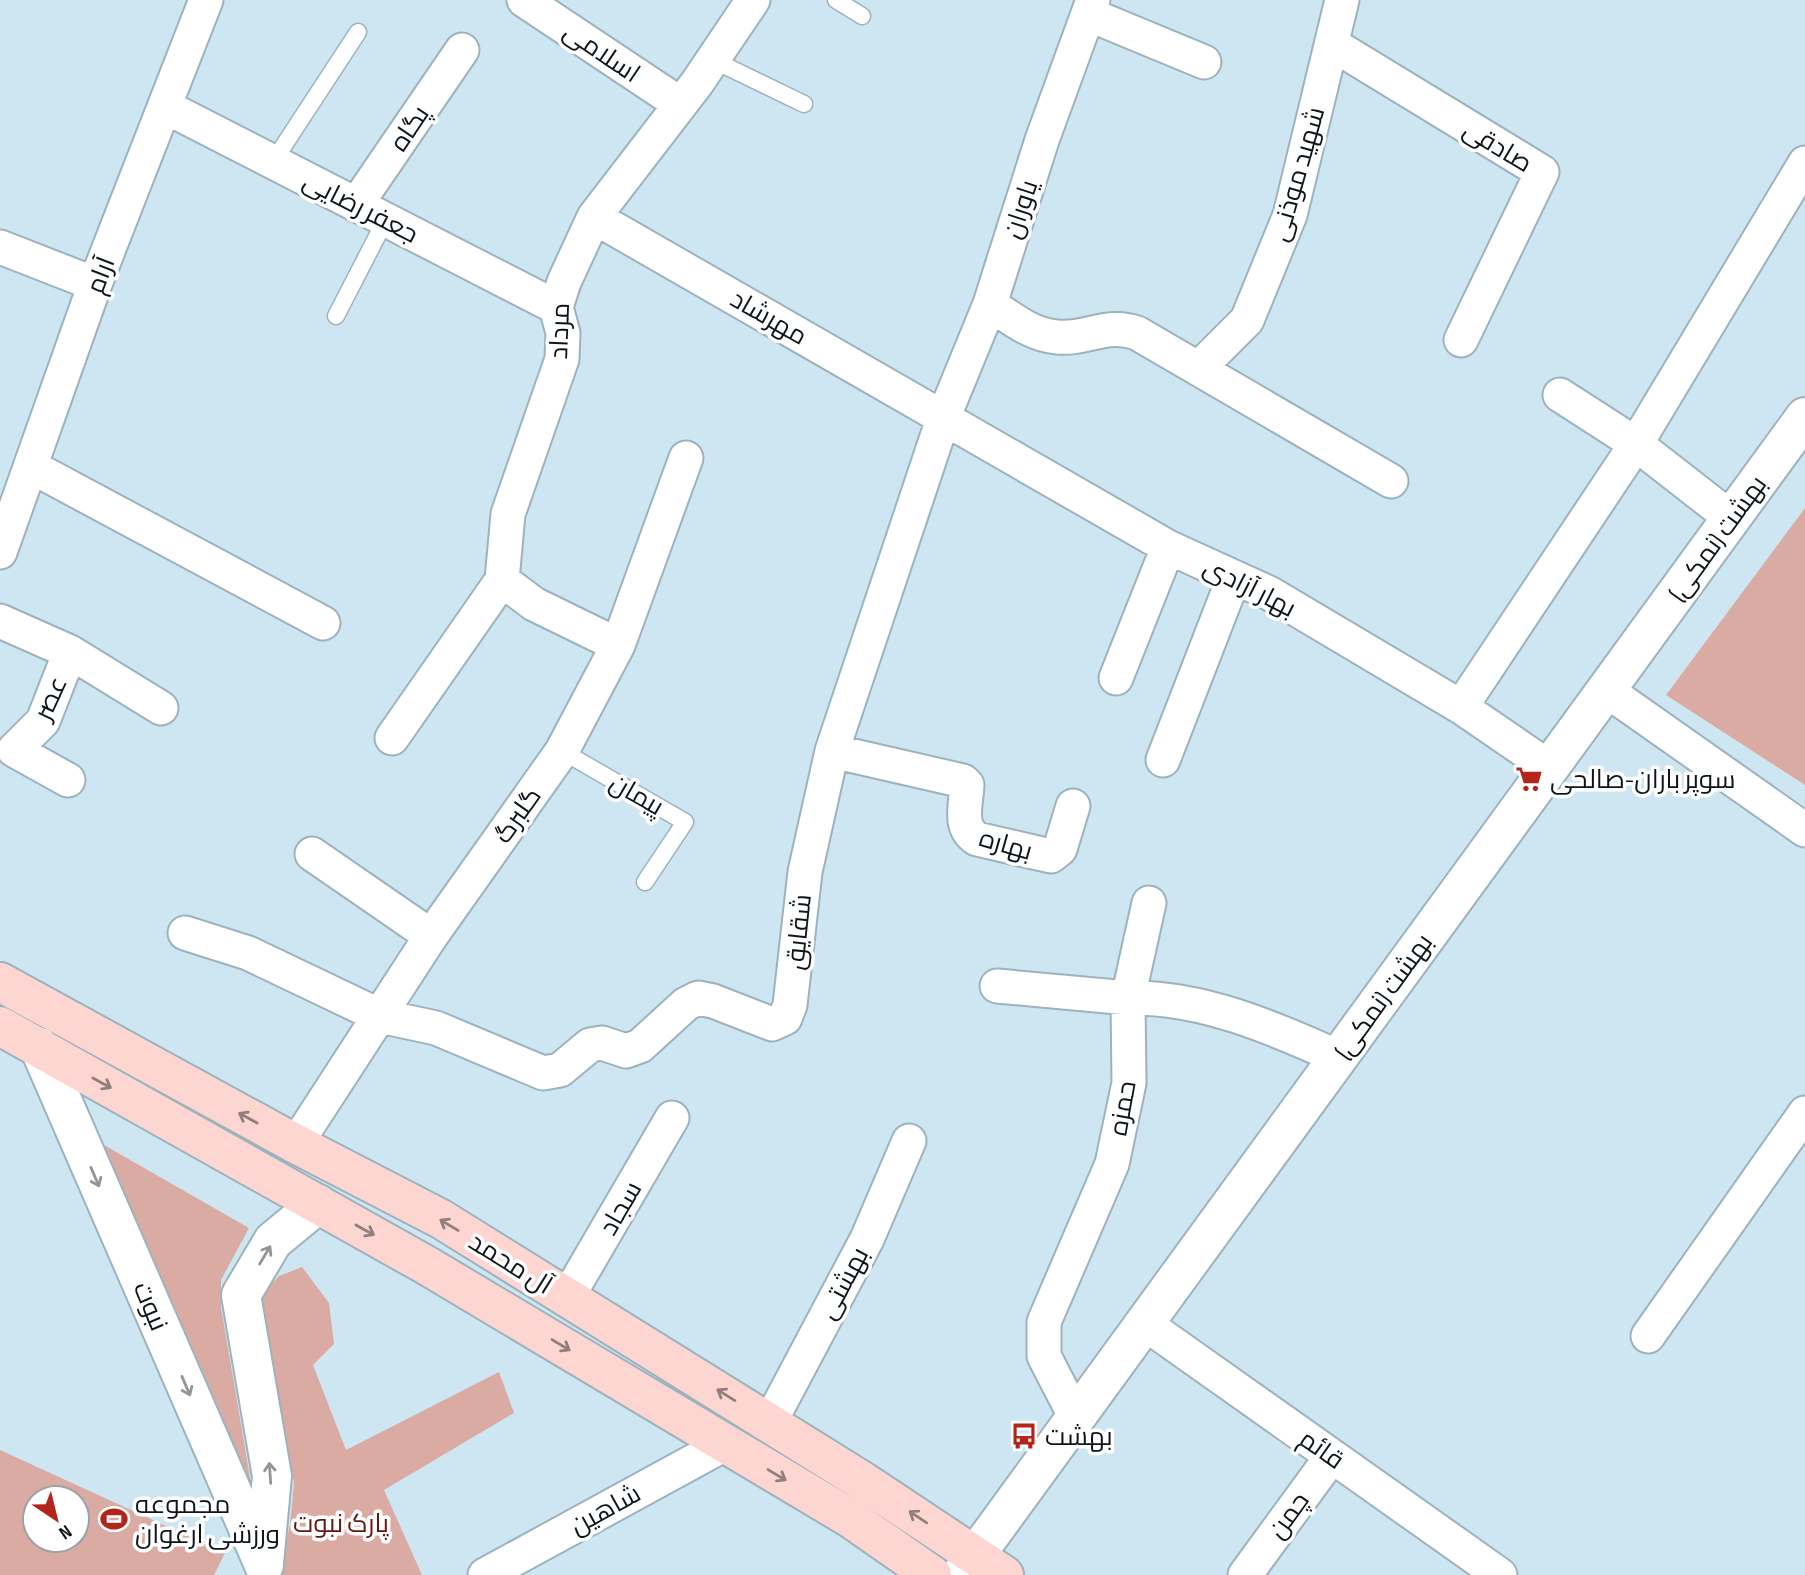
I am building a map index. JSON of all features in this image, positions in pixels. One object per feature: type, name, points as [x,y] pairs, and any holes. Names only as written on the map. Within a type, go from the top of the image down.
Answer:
[{"type":"main road","name":"آل محمد","points":[[0,982],[296,1144],[441,1219],[770,1422],[980,1568]]},
{"type":"main road","name":"آل محمد","points":[[0,1026],[426,1265],[850,1518],[932,1575]]},
{"type":"street","name":"آرام","points":[[0,552],[95,284],[206,0]]},
{"type":"street","name":"اسلامی","points":[[524,0],[680,104]]},
{"type":"street","name":"مرداد","points":[[502,580],[508,514],[562,359],[563,333],[556,307],[564,282],[594,217],[680,104],[753,0]]},
{"type":"street","name":"شهید موذنی","points":[[1200,367],[1247,320],[1290,215],[1342,0]]},
{"type":"street","points":[[1091,7],[1204,62]]},
{"type":"street","name":"یاوران","points":[[944,416],[990,304],[1042,140],[1091,7]]},
{"type":"street","name":"صادقی","points":[[1332,44],[1542,172],[1461,340]]},
{"type":"street","name":"پگاه","points":[[356,205],[462,50]]},
{"type":"street","name":"جعفر رضایی","points":[[166,107],[556,307]]},
{"type":"street","points":[[1461,707],[1636,444],[1805,163]]},
{"type":"street","name":"مهرشاد","points":[[594,217],[944,416]]},
{"type":"street","points":[[0,247],[95,284]]},
{"type":"street","points":[[990,304],[1030,330],[1058,337],[1116,327],[1127,330],[1200,367],[1391,481]]},
{"type":"street","points":[[1560,396],[1636,444],[1731,518]]},
{"type":"street","name":"بهار آزادی","points":[[944,416],[1168,547],[1269,593],[1461,707],[1550,768]]},
{"type":"street","name":"شقایق","points":[[380,1016],[436,1028],[543,1073],[560,1070],[590,1045],[602,1043],[626,1051],[640,1046],[685,1004],[698,998],[713,1001],[772,1024],[785,1018],[790,1005],[805,872],[832,751],[944,416]]},
{"type":"street","name":"بهشت (نمکی)","points":[[980,1568],[1076,1418],[1144,1323],[1805,417]]},
{"type":"street","name":"گلبرگ","points":[[296,1144],[431,936],[562,751],[618,645],[686,458]]},
{"type":"street","points":[[32,467],[323,623]]},
{"type":"street","points":[[1116,678],[1168,547]]},
{"type":"street","points":[[1163,760],[1234,577]]},
{"type":"street","points":[[392,738],[502,580],[534,604],[618,645]]},
{"type":"street","name":"عصر","points":[[0,621],[70,652],[43,720],[13,751],[68,780]]},
{"type":"street","points":[[70,652],[161,708]]},
{"type":"street","points":[[1606,690],[1805,830]]},
{"type":"street","name":"بهاره","points":[[832,751],[963,780],[967,785],[964,827],[969,834],[977,839],[1051,856],[1060,849],[1073,806]]},
{"type":"street","points":[[312,854],[431,936]]},
{"type":"street","name":"حمزه","points":[[1076,1418],[1044,1356],[1044,1322],[1112,1164],[1129,1083],[1128,998],[1149,903]]},
{"type":"street","points":[[185,933],[248,953],[380,1016]]},
{"type":"street","points":[[997,986],[1128,998],[1151,997],[1260,1021],[1338,1057]]},
{"type":"street","name":"نبوت","points":[[39,1047],[262,1570]]},
{"type":"street","points":[[1648,1336],[1805,1113]]},
{"type":"street","name":"سجاد","points":[[567,1298],[672,1118]]},
{"type":"street","name":"بهشتی","points":[[770,1422],[867,1239],[909,1141]]},
{"type":"street","name":"نبوت","points":[[262,1570],[272,1476],[241,1295],[273,1241],[318,1204]]},
{"type":"street","name":"قائم","points":[[1144,1323],[1500,1575]]},
{"type":"street","name":"شاهین","points":[[485,1575],[725,1444]]},
{"type":"street","name":"چمن","points":[[1245,1575],[1332,1456]]},
{"type":"lane","points":[[836,0],[862,16]]},
{"type":"lane","points":[[273,162],[358,32]]},
{"type":"lane","points":[[711,60],[804,104]]},
{"type":"lane","points":[[336,316],[386,219]]},
{"type":"lane","name":"پیمان","points":[[562,751],[685,822],[645,882]]},
{"type":"green space","points":[[1805,508],[1805,785],[1666,695]]},
{"type":"green space","points":[[104,1145],[249,1228],[221,1280],[221,1307],[251,1483]]},
{"type":"green space","name":"پارک نبوت","points":[[302,1267],[329,1303],[334,1344],[313,1365],[346,1450],[499,1372],[514,1413],[384,1490],[422,1575],[278,1575],[290,1525],[294,1483],[258,1298],[279,1276]]},
{"type":"green space","name":"مجموعه ورزشی ارغوان","points":[[0,1450],[74,1484],[21,1484],[21,1554],[91,1554],[91,1492],[225,1553],[214,1575],[0,1575]]},
{"type":"place","name":"سوپر باران-صالحی","points":[[1529,779]]},
{"type":"place","name":"بهشت","points":[[1024,1436]]},
{"type":"place","name":"مجموعه ورزشی ارغوان","points":[[114,1519]]}]
